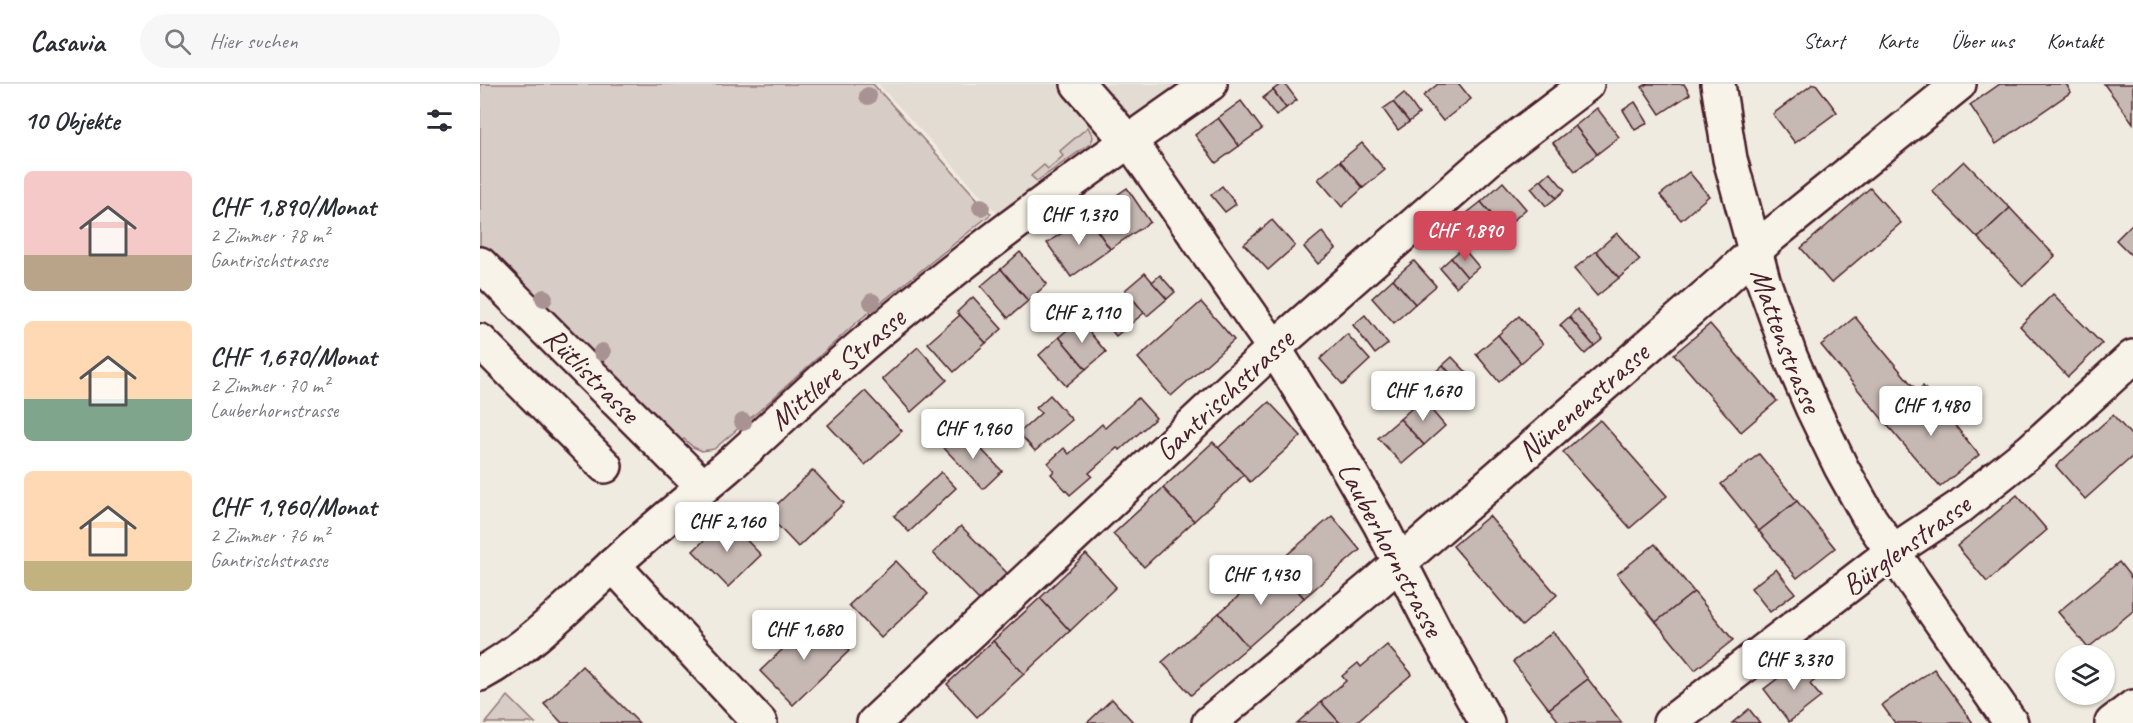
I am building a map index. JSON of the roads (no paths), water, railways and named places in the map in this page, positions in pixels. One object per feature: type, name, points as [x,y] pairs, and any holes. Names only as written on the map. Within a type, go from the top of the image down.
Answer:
[{"type":"street","name":"Lauberhornstrasse","points":[[1078,84],[1149,168],[1274,348],[1339,453],[1486,723]]},
{"type":"street","name":"Gantrischstrasse","points":[[874,723],[1274,348],[1491,157],[1587,84]]},
{"type":"street","name":"Mattenstrasse","points":[[1718,84],[1730,159],[1755,250],[1772,307],[1812,407],[1847,477],[1892,552],[2011,723]]},
{"type":"street","name":"Nünenenstrasse","points":[[1209,723],[1400,562],[1755,250],[1959,84]]},
{"type":"street","name":"Mittlere Strasse","points":[[480,674],[506,660],[669,514],[703,487],[855,351],[925,292],[1009,226],[1199,87]]},
{"type":"street","name":"Rütlistrasse","points":[[480,264],[703,487]]},
{"type":"street","points":[[480,341],[605,466]]},
{"type":"street","name":"Bürglenstrasse","points":[[1670,723],[1892,552],[1970,499],[2031,450],[2133,357]]},
{"type":"street","points":[[613,565],[760,723]]},
{"type":"street","points":[[2112,723],[2133,707]]}]
